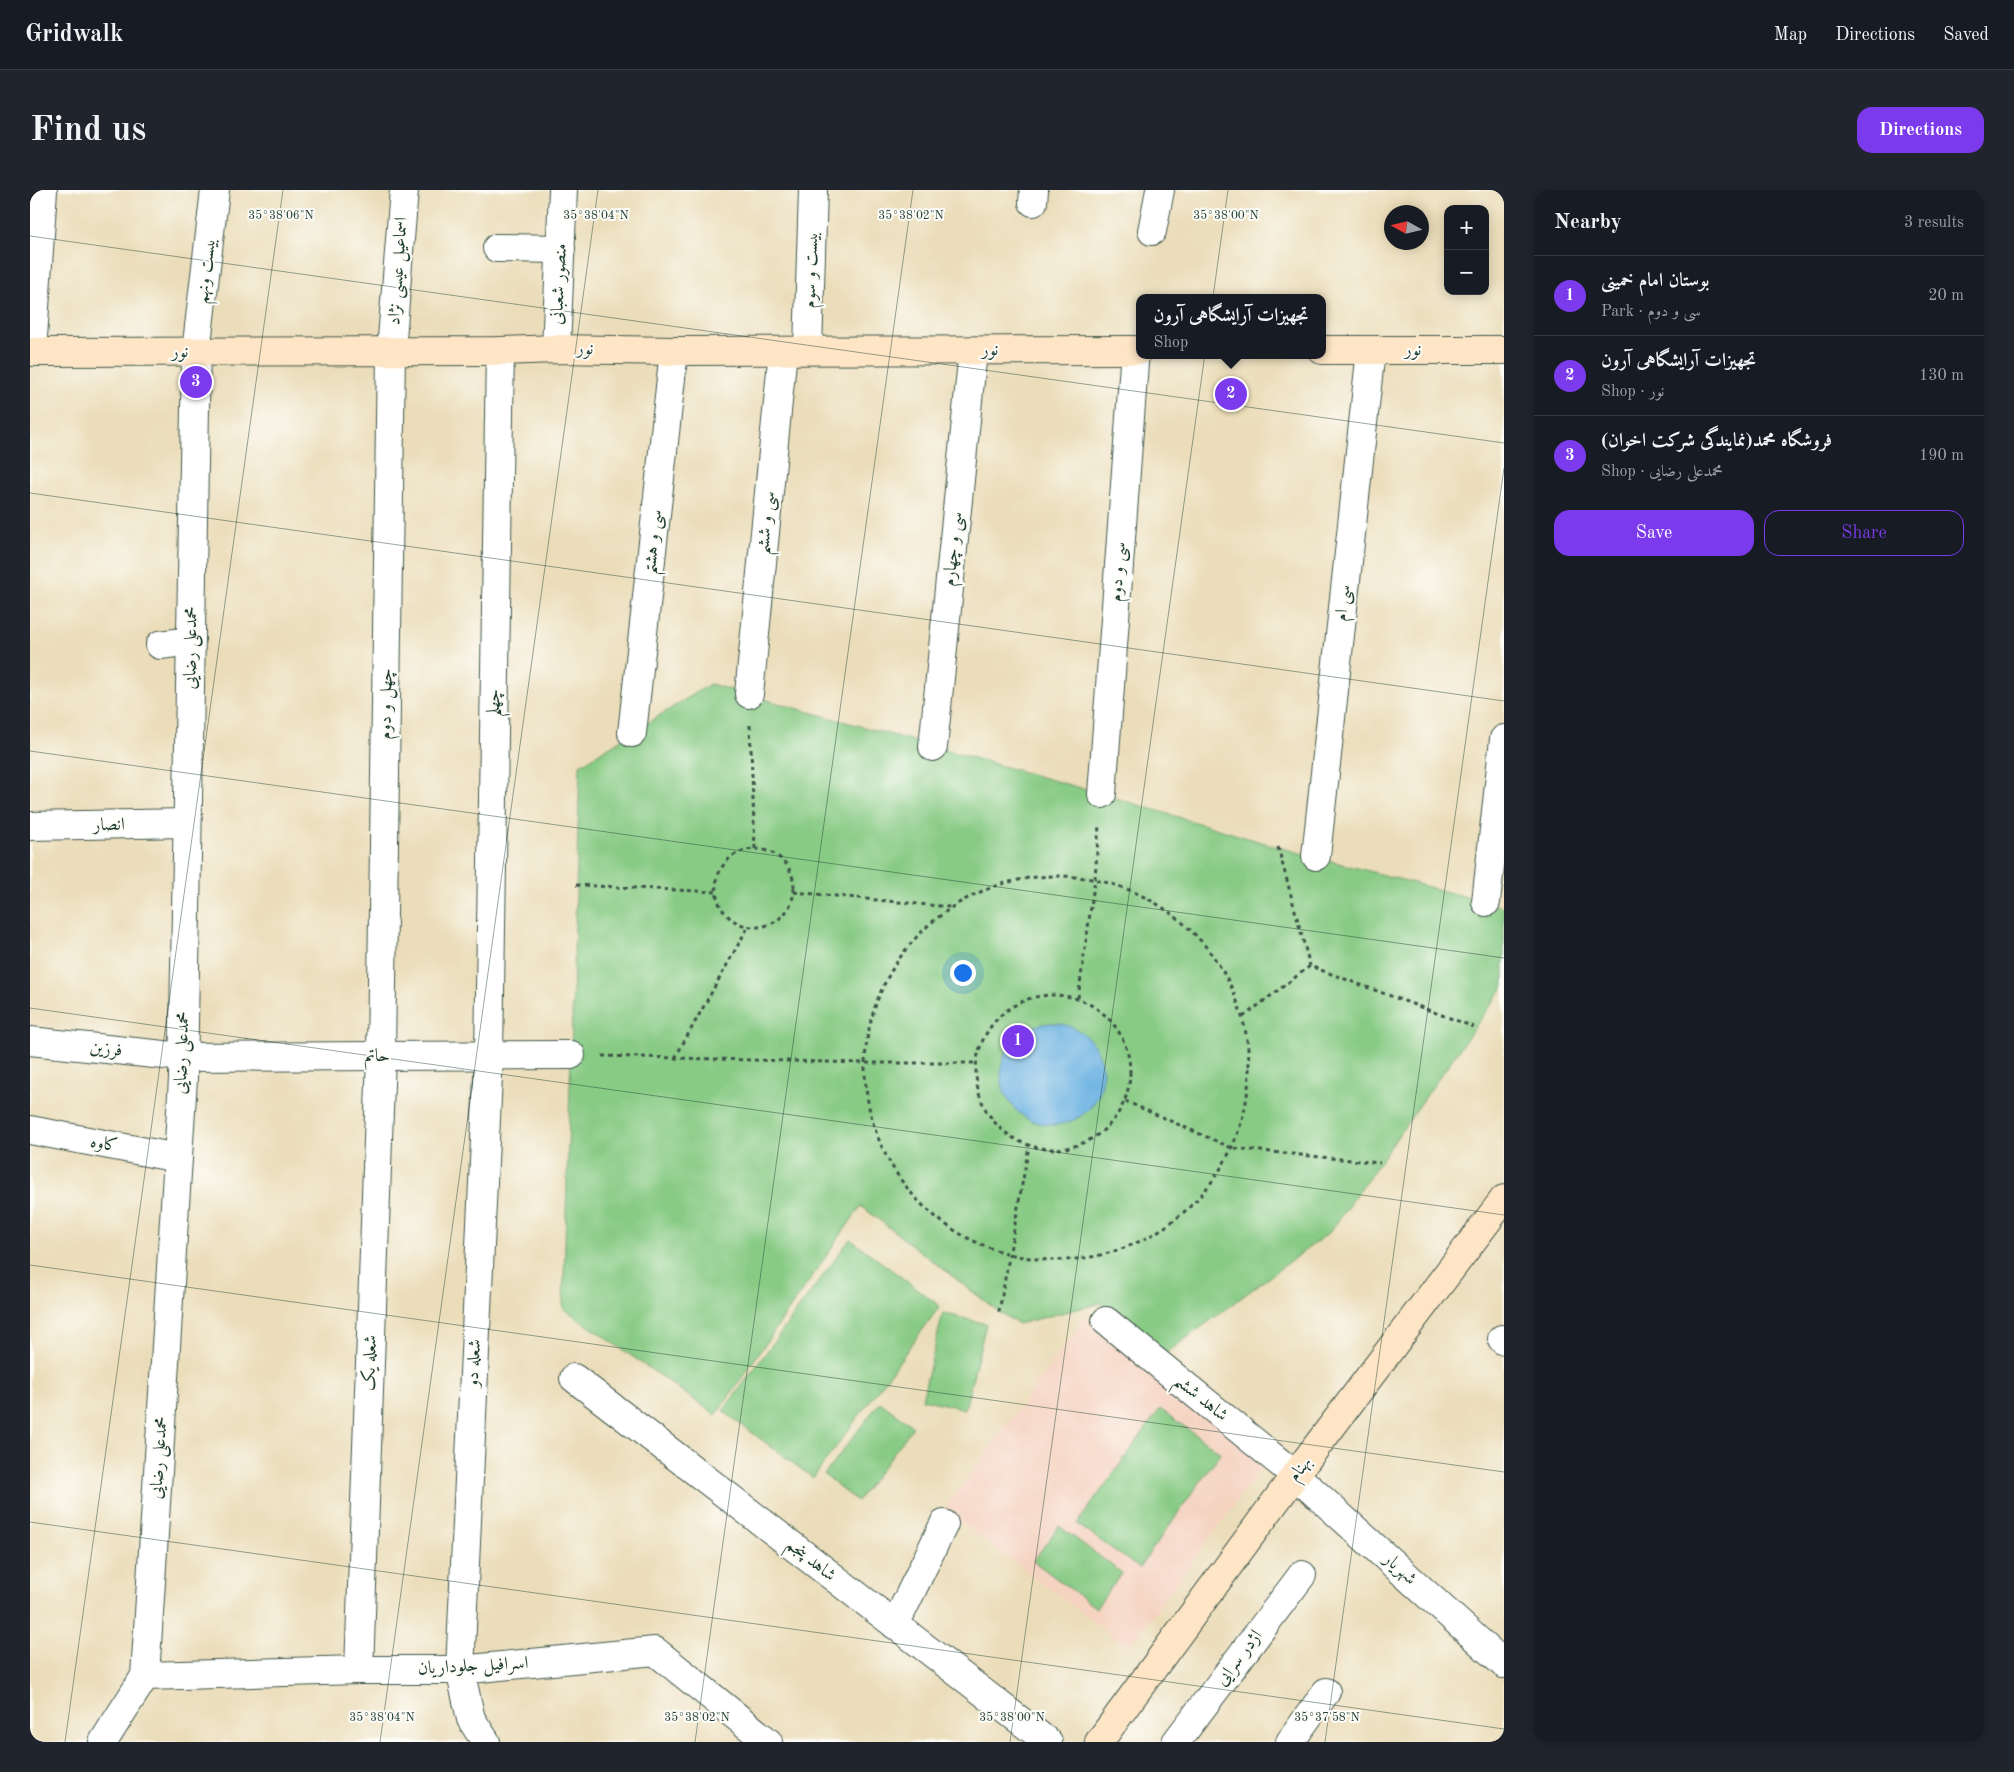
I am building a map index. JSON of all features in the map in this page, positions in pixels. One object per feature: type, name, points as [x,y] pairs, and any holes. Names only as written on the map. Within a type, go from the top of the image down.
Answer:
[{"type":"street","points":[[31,352],[43,190]]},
{"type":"street","name":"بیست ونهم","points":[[196,352],[215,190]]},
{"type":"street","name":"اسماعیل عیسی نژاد","points":[[392,351],[404,190]]},
{"type":"street","name":"منصور شعبانی","points":[[556,349],[563,190]]},
{"type":"street","name":"بیست و سوم","points":[[796,351],[813,190]]},
{"type":"street","points":[[1152,231],[1160,190]]},
{"type":"street","points":[[497,248],[561,249]]},
{"type":"street","name":"نور","points":[[31,352],[500,351],[556,349],[674,351],[1136,350]]},
{"type":"street","name":"سی و چهارم","points":[[933,747],[973,350]]},
{"type":"street","name":"نور","points":[[1326,350],[1504,350]]},
{"type":"street","name":"سی ام","points":[[1316,856],[1371,350]]},
{"type":"street","name":"چهل و دوم","points":[[381,1056],[392,351]]},
{"type":"street","name":"چهلم","points":[[489,1055],[500,351]]},
{"type":"street","name":"سی و هشتم","points":[[632,732],[674,351]]},
{"type":"street","name":"سی و ششم","points":[[749,694],[796,351]]},
{"type":"street","name":"محمدعلی رضایی","points":[[103,1742],[145,1676],[183,1057],[196,352]]},
{"type":"street","name":"سی و دوم","points":[[1102,794],[1136,359]]},
{"type":"street","points":[[160,645],[191,641]]},
{"type":"street","points":[[1486,902],[1504,739]]},
{"type":"street","name":"انصار","points":[[30,826],[187,823]]},
{"type":"street","name":"فرزین","points":[[30,1041],[183,1057]]},
{"type":"street","name":"شعله دو","points":[[486,1742],[471,1719],[460,1670],[489,1055]]},
{"type":"street","name":"حاتم","points":[[183,1057],[571,1055]]},
{"type":"street","name":"شعله یک","points":[[359,1670],[381,1056]]},
{"type":"street","name":"کاوه","points":[[30,1130],[178,1158]]},
{"type":"street","name":"بهنام","points":[[1099,1742],[1296,1475],[1504,1199]]},
{"type":"street","name":"شاهد ششم","points":[[1106,1321],[1296,1475]]},
{"type":"street","name":"شاهد پنجم","points":[[574,1378],[1048,1742]]},
{"type":"street","name":"شهریار","points":[[1296,1475],[1504,1664]]},
{"type":"street","points":[[894,1625],[944,1524]]},
{"type":"street","name":"اژدر سرایی","points":[[1176,1742],[1302,1575]]},
{"type":"street","name":"اسرافیل جلوداریان","points":[[145,1676],[359,1670],[460,1670],[655,1651],[768,1742]]},
{"type":"street","points":[[1290,1742],[1326,1692]]},
{"type":"path","points":[[749,694],[755,849]]},
{"type":"path","points":[[1078,998],[1095,878],[1102,794]]},
{"type":"path","points":[[1278,847],[1310,966]]},
{"type":"path","points":[[755,849],[768,851],[779,857],[788,867],[793,879],[794,892],[787,910],[773,923],[761,927],[748,927],[736,922],[720,904],[716,892],[717,879],[722,867],[731,857],[742,851],[755,849]]},
{"type":"path","points":[[1045,875],[1095,878],[1145,895],[1188,926],[1222,968],[1243,1017],[1249,1061],[1245,1106],[1232,1148],[1203,1193],[1163,1228],[1115,1252],[1063,1261],[1010,1255],[962,1236],[921,1204],[890,1163],[870,1115],[865,1063],[872,1018],[888,975],[916,937],[951,907],[996,885],[1015,881],[1045,875]]},
{"type":"path","points":[[576,885],[716,892]]},
{"type":"path","points":[[794,892],[951,907]]},
{"type":"path","points":[[675,1058],[748,927]]},
{"type":"path","points":[[1243,1017],[1310,966]]},
{"type":"path","points":[[1310,966],[1474,1027]]},
{"type":"path","points":[[1056,994],[1078,998],[1101,1010],[1118,1028],[1128,1051],[1131,1076],[1125,1101],[1113,1121],[1096,1137],[1075,1147],[1052,1150],[1029,1146],[1010,1136],[990,1116],[983,1104],[977,1085],[976,1063],[982,1041],[994,1021],[1012,1006],[1033,997],[1056,994]]},
{"type":"path","points":[[571,1055],[865,1063],[976,1063]]},
{"type":"path","points":[[1125,1101],[1232,1148],[1380,1163]]},
{"type":"path","points":[[999,1312],[1029,1146]]},
{"type":"shaded area","points":[[1085,1317],[1261,1438],[1262,1467],[1129,1648],[944,1510]]},
{"type":"green space","points":[[710,684],[1102,794],[1278,847],[1504,907],[1504,986],[1330,1232],[1165,1354],[1101,1303],[1018,1324],[999,1312],[861,1206],[716,1415],[563,1308],[580,765]]},
{"type":"green space","points":[[850,1239],[940,1306],[813,1478],[723,1411]]},
{"type":"green space","points":[[943,1313],[986,1324],[965,1409],[922,1399]]},
{"type":"green space","points":[[880,1402],[913,1427],[857,1501],[824,1475]]},
{"type":"green space","points":[[1160,1409],[1221,1453],[1139,1568],[1077,1524]]},
{"type":"green space","points":[[1059,1526],[1122,1573],[1096,1608],[1033,1561]]},
{"type":"water","points":[[1052,1023],[1072,1027],[1088,1038],[1099,1054],[1103,1074],[1099,1094],[1088,1110],[1072,1121],[1052,1125],[1032,1121],[1016,1110],[1005,1094],[1001,1074],[1005,1054],[1016,1038],[1032,1027]]},
{"type":"place","name":"فروشگاه محمد(نمایندگی شرکت اخوان)","points":[[196,382]]},
{"type":"place","name":"تجهیزات آرایشگاهی آرون","points":[[1231,394]]},
{"type":"place","name":"بوستان امام خمینی","points":[[1018,1041]]}]
